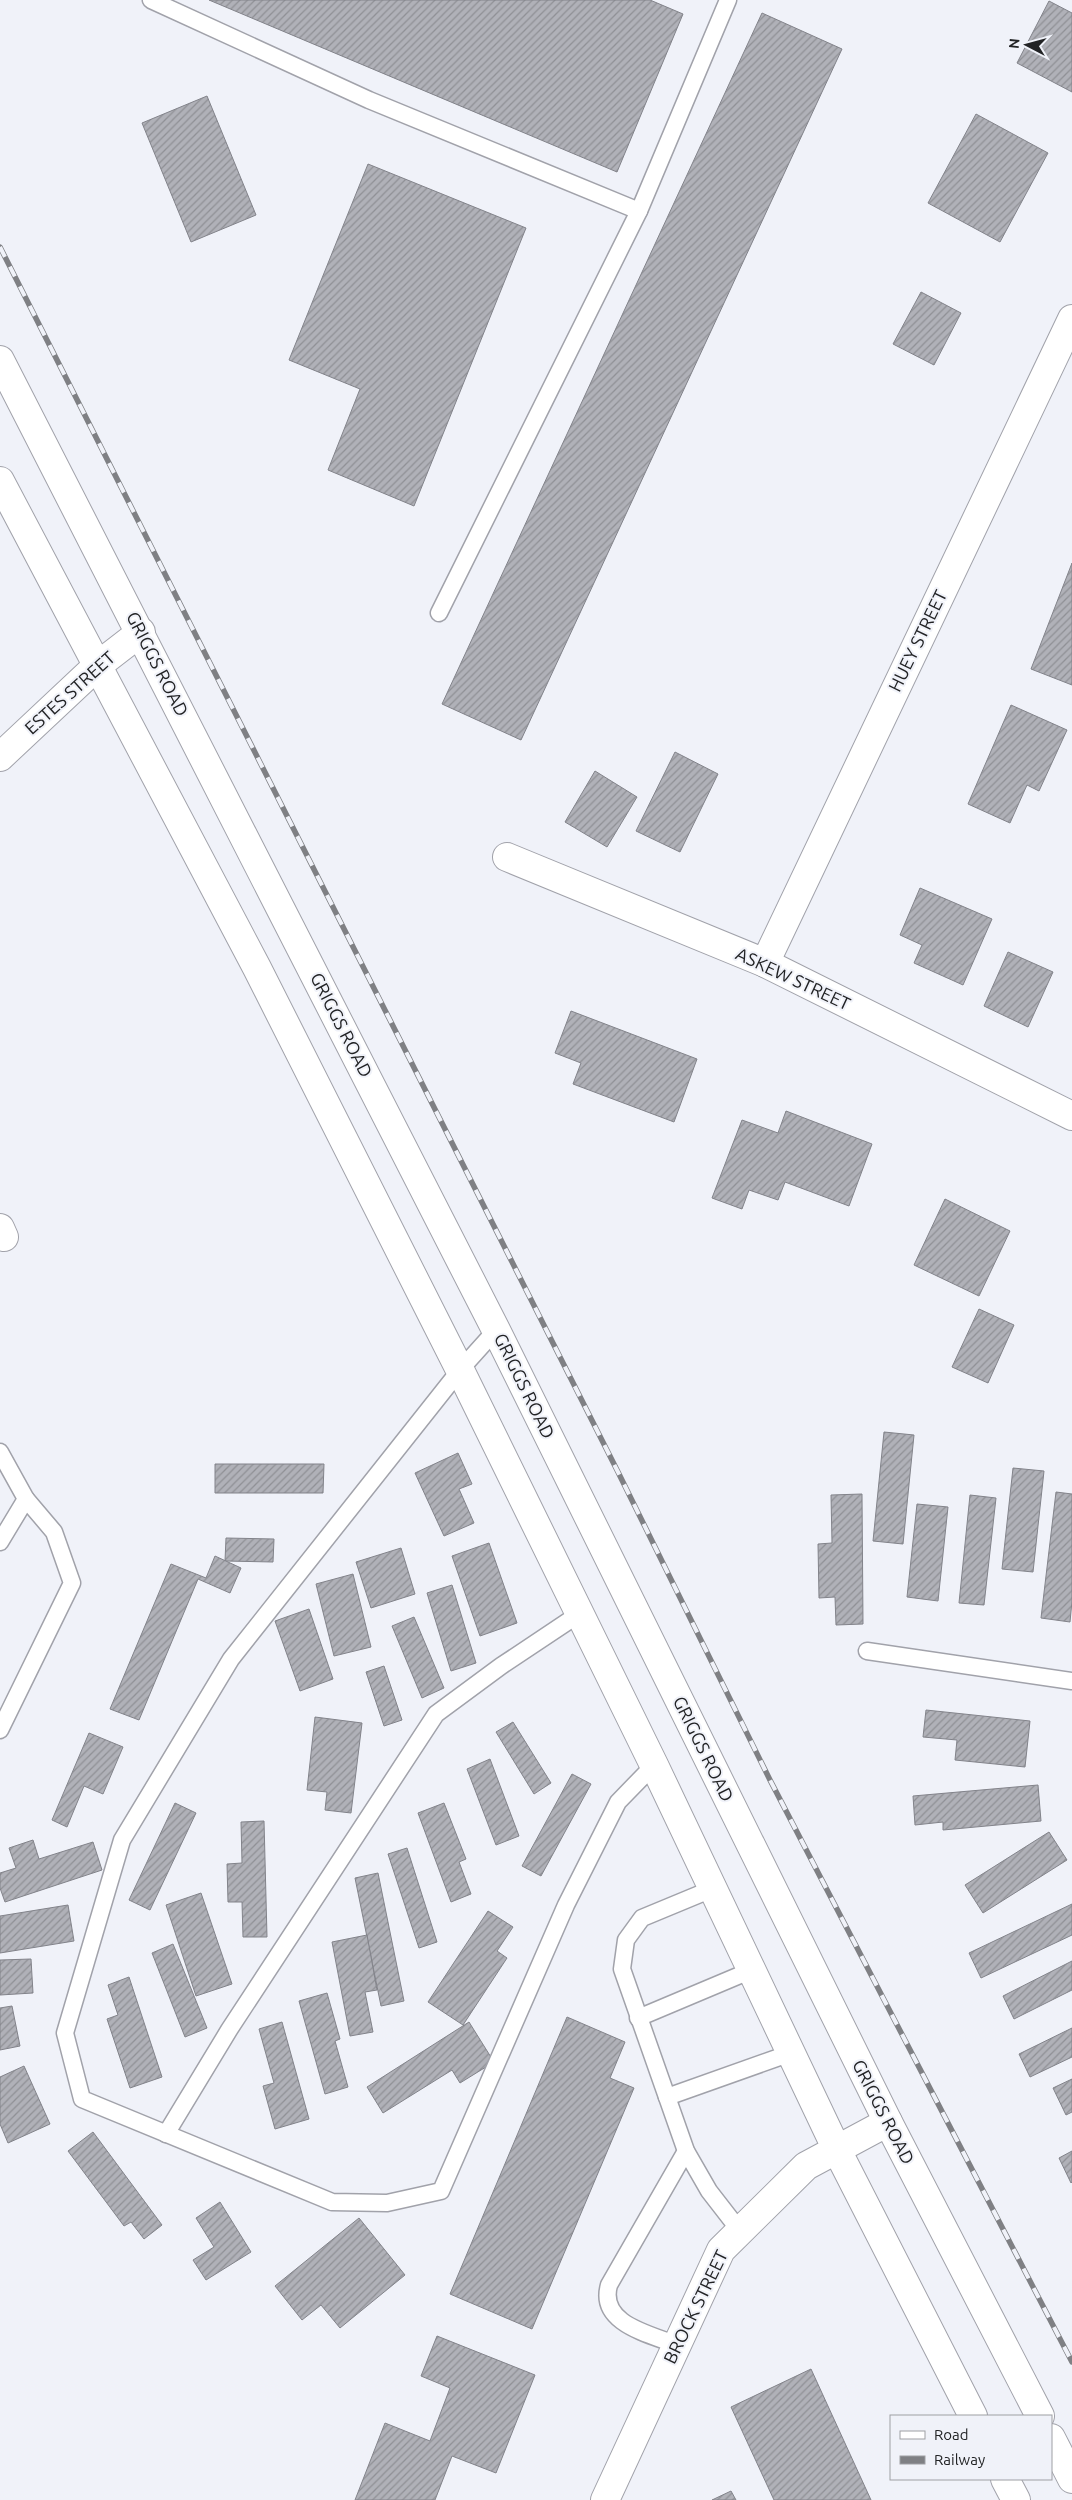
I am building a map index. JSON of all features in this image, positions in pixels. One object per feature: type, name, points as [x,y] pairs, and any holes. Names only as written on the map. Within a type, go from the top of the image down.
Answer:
[{"type":"main road","name":"HUEY STREET","points":[[765,963],[1072,319]]},
{"type":"main road","name":"GRIGGS ROAD","points":[[0,360],[141,632],[496,1330],[888,2122],[1039,2415]]},
{"type":"main road","points":[[0,480],[257,968],[460,1370],[654,1765],[837,2150],[972,2415]]},
{"type":"main road","name":"ESTES STREET","points":[[0,757],[97,666],[141,632]]},
{"type":"main road","name":"ASKEW STREET","points":[[507,857],[765,963],[1072,1116]]},
{"type":"main road","name":"BROCK STREET","points":[[605,2500],[721,2250],[806,2166],[888,2122]]},
{"type":"main road","points":[[1052,2440],[1072,2479]]},
{"type":"main road","points":[[1006,2480],[1016,2500]]},
{"type":"lane","points":[[151,0],[369,100],[639,211]]},
{"type":"lane","points":[[439,613],[639,211],[728,0]]},
{"type":"lane","points":[[496,1330],[460,1370],[230,1659],[122,1840],[65,2033],[82,2099],[332,2202],[387,2203],[441,2191],[566,1905],[618,1802],[654,1765]]},
{"type":"lane","points":[[0,1452],[26,1499],[54,1532],[72,1583],[0,1730]]},
{"type":"lane","points":[[0,1542],[26,1499]]},
{"type":"lane","points":[[166,2134],[234,2022],[436,1714],[501,1666],[579,1614]]},
{"type":"lane","points":[[867,1651],[1072,1682]]},
{"type":"lane","points":[[712,1889],[642,1918],[626,1940],[622,1969],[686,2151],[709,2191],[740,2231]]},
{"type":"lane","points":[[638,2018],[752,1970]]},
{"type":"lane","points":[[667,2097],[791,2053]]},
{"type":"lane","points":[[677,2345],[624,2324],[610,2310],[606,2295],[609,2285],[686,2151]]},
{"type":"building","points":[[209,0],[650,0],[683,14],[617,172]]},
{"type":"building","points":[[1049,1],[1072,13],[1072,92],[1017,63]]},
{"type":"building","points":[[762,13],[842,49],[521,740],[442,704]]},
{"type":"building","points":[[207,96],[256,215],[191,242],[142,123]]},
{"type":"building","points":[[976,114],[1048,153],[1000,242],[928,203]]},
{"type":"building","points":[[368,164],[526,228],[414,506],[328,470],[360,389],[289,360]]},
{"type":"building","points":[[921,292],[961,313],[934,365],[893,344]]},
{"type":"building","points":[[1072,563],[1072,685],[1031,669]]},
{"type":"building","points":[[1011,705],[1067,730],[1039,791],[1027,785],[1010,823],[968,804]]},
{"type":"building","points":[[675,752],[718,774],[680,852],[636,831]]},
{"type":"building","points":[[595,771],[637,797],[607,847],[565,822]]},
{"type":"building","points":[[920,888],[992,919],[963,985],[914,963],[922,945],[900,935]]},
{"type":"building","points":[[1008,952],[1053,972],[1028,1027],[984,1006]]},
{"type":"building","points":[[571,1011],[697,1059],[674,1122],[573,1084],[581,1063],[555,1053]]},
{"type":"building","points":[[786,1111],[872,1144],[849,1206],[785,1182],[778,1200],[749,1190],[742,1209],[712,1198],[742,1120],[778,1133]]},
{"type":"building","points":[[945,1199],[1010,1231],[979,1296],[914,1265]]},
{"type":"building","points":[[979,1309],[1014,1325],[988,1383],[952,1367]]},
{"type":"building","points":[[884,1432],[914,1435],[903,1544],[873,1541]]},
{"type":"building","points":[[458,1453],[472,1484],[459,1489],[474,1523],[444,1536],[415,1473]]},
{"type":"building","points":[[215,1464],[324,1464],[323,1493],[215,1493]]},
{"type":"building","points":[[1013,1468],[1044,1471],[1033,1572],[1002,1569]]},
{"type":"building","points":[[1056,1492],[1072,1494],[1072,1601],[1070,1622],[1041,1618]]},
{"type":"building","points":[[862,1494],[863,1624],[836,1625],[835,1597],[819,1598],[818,1544],[832,1543],[831,1495]]},
{"type":"building","points":[[970,1495],[996,1498],[984,1605],[959,1603]]},
{"type":"building","points":[[917,1504],[948,1507],[938,1601],[907,1597]]},
{"type":"building","points":[[226,1538],[274,1539],[273,1562],[225,1561]]},
{"type":"building","points":[[489,1543],[517,1623],[480,1636],[452,1556]]},
{"type":"building","points":[[401,1548],[415,1594],[371,1608],[356,1562]]},
{"type":"building","points":[[215,1556],[241,1568],[230,1593],[198,1579],[139,1720],[110,1709],[171,1564],[206,1578]]},
{"type":"building","points":[[353,1574],[371,1647],[334,1656],[316,1584]]},
{"type":"building","points":[[452,1585],[476,1663],[451,1671],[427,1593]]},
{"type":"building","points":[[309,1609],[333,1679],[300,1691],[275,1621]]},
{"type":"building","points":[[414,1617],[444,1688],[422,1698],[392,1626]]},
{"type":"building","points":[[384,1666],[402,1720],[384,1726],[366,1672]]},
{"type":"building","points":[[926,1710],[1030,1721],[1025,1767],[955,1760],[957,1740],[923,1737]]},
{"type":"building","points":[[315,1717],[362,1723],[351,1813],[325,1810],[327,1792],[307,1790]]},
{"type":"building","points":[[513,1722],[551,1783],[534,1794],[496,1732]]},
{"type":"building","points":[[89,1733],[123,1747],[103,1794],[84,1786],[67,1827],[52,1820]]},
{"type":"building","points":[[490,1759],[519,1836],[496,1845],[467,1769]]},
{"type":"building","points":[[572,1774],[591,1784],[541,1876],[522,1866]]},
{"type":"building","points":[[1038,1785],[1041,1821],[943,1830],[943,1822],[915,1825],[913,1796]]},
{"type":"building","points":[[175,1803],[196,1813],[150,1910],[129,1900]]},
{"type":"building","points":[[444,1803],[466,1859],[459,1862],[471,1894],[451,1902],[418,1813]]},
{"type":"building","points":[[264,1821],[267,1937],[243,1937],[242,1902],[228,1902],[227,1864],[242,1863],[241,1822]]},
{"type":"building","points":[[1049,1832],[1067,1860],[983,1913],[965,1885]]},
{"type":"building","points":[[33,1840],[39,1859],[93,1842],[102,1870],[5,1902],[0,1888],[0,1873],[16,1868],[9,1848]]},
{"type":"building","points":[[407,1848],[437,1942],[419,1948],[388,1854]]},
{"type":"building","points":[[378,1873],[404,2001],[381,2006],[355,1878]]},
{"type":"building","points":[[201,1893],[232,1984],[196,1996],[166,1905]]},
{"type":"building","points":[[1072,1904],[1072,1935],[981,1978],[969,1953]]},
{"type":"building","points":[[68,1905],[74,1941],[0,1953],[0,1916]]},
{"type":"building","points":[[488,1911],[513,1927],[497,1951],[507,1958],[463,2025],[428,2002]]},
{"type":"building","points":[[367,1935],[377,1990],[365,1992],[373,2032],[350,2036],[332,1942]]},
{"type":"building","points":[[173,1944],[207,2028],[185,2037],[152,1953]]},
{"type":"building","points":[[31,1959],[33,1993],[0,1995],[0,1960]]},
{"type":"building","points":[[1072,1961],[1072,1990],[1014,2019],[1003,1996]]},
{"type":"building","points":[[129,1977],[162,2077],[130,2088],[107,2019],[118,2015],[108,1985]]},
{"type":"building","points":[[327,1993],[340,2039],[335,2041],[348,2087],[325,2094],[299,2001]]},
{"type":"building","points":[[12,2006],[20,2046],[0,2050],[0,2008]]},
{"type":"building","points":[[567,2017],[625,2042],[610,2078],[634,2088],[532,2329],[450,2294]]},
{"type":"building","points":[[282,2022],[309,2119],[275,2129],[263,2086],[274,2083],[259,2029]]},
{"type":"building","points":[[469,2022],[494,2062],[460,2083],[452,2070],[383,2113],[367,2087]]},
{"type":"building","points":[[1072,2028],[1072,2057],[1030,2077],[1019,2054]]},
{"type":"building","points":[[24,2066],[50,2124],[8,2143],[0,2124],[0,2077]]},
{"type":"building","points":[[1072,2079],[1072,2112],[1066,2115],[1053,2088]]},
{"type":"building","points":[[93,2132],[162,2225],[144,2239],[131,2222],[124,2226],[68,2151]]},
{"type":"building","points":[[1072,2151],[1072,2182],[1071,2183],[1059,2158]]},
{"type":"building","points":[[220,2202],[251,2252],[206,2280],[193,2260],[214,2247],[196,2218]]},
{"type":"building","points":[[359,2218],[405,2275],[340,2328],[321,2305],[302,2320],[275,2286]]},
{"type":"building","points":[[437,2336],[535,2375],[496,2473],[452,2456],[435,2500],[355,2500],[385,2423],[430,2441],[450,2388],[421,2376]]},
{"type":"building","points":[[811,2369],[871,2500],[774,2500],[731,2407]]},
{"type":"building","points":[[731,2491],[736,2500],[712,2500]]},
{"type":"railway","points":[[0,247],[618,1472],[770,1780],[1072,2362]]}]
